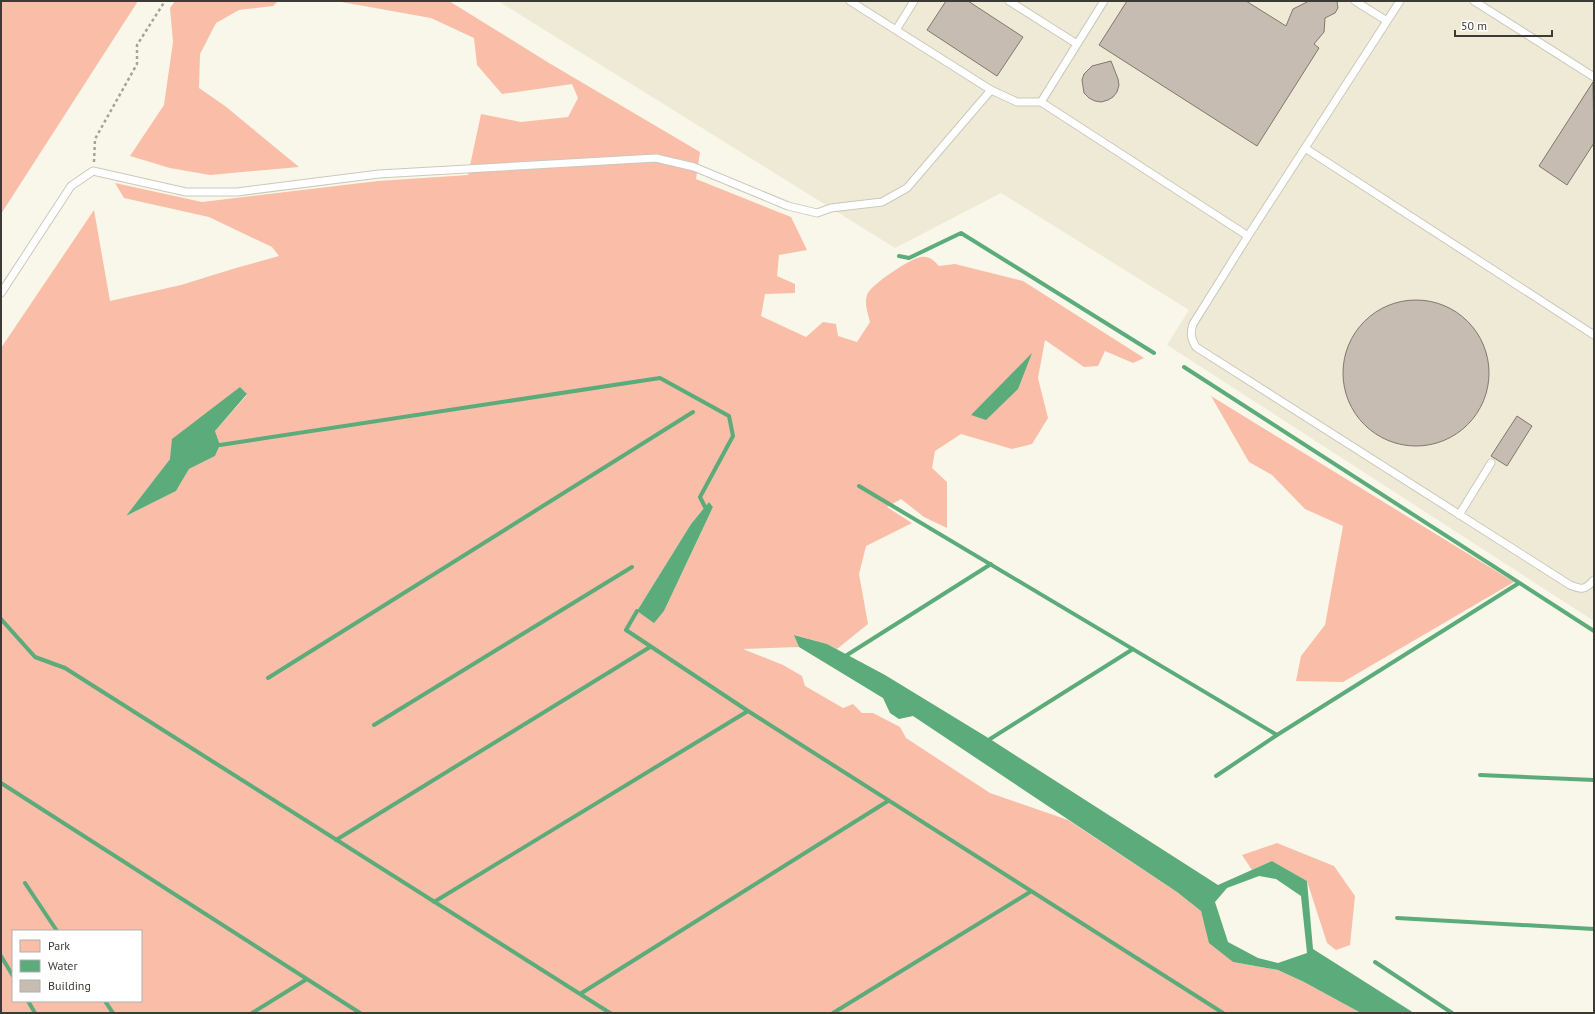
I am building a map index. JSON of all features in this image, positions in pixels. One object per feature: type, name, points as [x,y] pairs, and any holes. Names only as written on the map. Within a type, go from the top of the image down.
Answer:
[{"type":"lane","points":[[850,1],[991,90],[1017,102],[1041,102],[1248,236]]},
{"type":"lane","points":[[896,30],[914,1]]},
{"type":"lane","points":[[1009,1],[1077,44]]},
{"type":"lane","points":[[1041,102],[1104,1]]},
{"type":"lane","points":[[1355,1],[1387,21]]},
{"type":"lane","points":[[1400,1],[1193,324],[1190,332],[1192,340],[1196,347],[1570,585],[1579,589],[1588,587],[1594,580]]},
{"type":"lane","points":[[1474,1],[1594,77]]},
{"type":"lane","points":[[1,293],[71,186],[93,171],[186,192],[237,192],[379,174],[656,158],[694,167],[788,206],[817,212],[832,208],[882,202],[907,188],[991,90]]},
{"type":"lane","points":[[1305,148],[1594,335]]},
{"type":"lane","points":[[1459,515],[1491,463]]},
{"type":"path","points":[[93,171],[96,139],[137,64],[137,45],[165,1]]},
{"type":"shaded area","points":[[498,1],[1594,1],[1594,621],[1167,345],[1189,310],[1001,193],[895,248]]},
{"type":"green space","points":[[1,1],[138,1],[1,214]]},
{"type":"green space","points":[[175,1],[278,1],[273,6],[239,10],[216,23],[200,54],[199,88],[225,106],[299,167],[210,175],[170,168],[130,156],[164,105],[173,42],[170,8]]},
{"type":"green space","points":[[336,1],[449,1],[549,63],[700,152],[696,179],[791,217],[807,250],[779,255],[777,276],[795,284],[795,293],[765,294],[761,316],[806,337],[823,322],[836,324],[838,336],[857,342],[870,322],[866,302],[867,295],[870,291],[875,285],[900,267],[921,257],[927,257],[932,259],[939,266],[955,264],[1023,281],[1144,358],[1133,363],[1105,351],[1098,366],[1084,367],[1045,340],[1038,378],[1048,418],[1032,444],[1012,449],[961,434],[935,451],[932,468],[947,482],[947,528],[924,517],[901,499],[887,507],[912,523],[866,546],[859,574],[868,624],[837,649],[827,644],[795,635],[799,647],[743,649],[783,665],[802,676],[805,686],[843,708],[853,704],[862,713],[873,713],[900,727],[906,738],[990,793],[1068,820],[1177,892],[1201,911],[1210,943],[1233,962],[1278,970],[1304,982],[1361,1013],[1,1013],[1,348],[94,210],[110,301],[181,285],[279,256],[272,247],[209,217],[124,198],[115,183],[202,202],[378,181],[468,175],[481,114],[521,122],[568,117],[578,98],[572,84],[502,94],[477,65],[474,38],[431,18]],"holes":[[[240,387],[247,395],[215,431],[220,445],[215,456],[189,469],[176,491],[126,516],[170,459]],[[709,502],[713,507],[664,611],[654,622],[637,611],[691,524]]]},
{"type":"green space","points":[[1211,396],[1514,582],[1343,682],[1296,681],[1301,656],[1325,625],[1343,526],[1305,509],[1272,475],[1249,462]]},
{"type":"green space","points":[[1277,843],[1334,866],[1355,896],[1350,945],[1336,950],[1327,943],[1307,881],[1272,861],[1252,870],[1242,855]]},
{"type":"water","points":[[1032,353],[1018,389],[986,420],[971,415]]},
{"type":"water","points":[[240,387],[247,394],[215,431],[220,445],[215,456],[189,469],[176,491],[126,516],[170,459],[172,439]]},
{"type":"water","points":[[709,502],[713,507],[664,611],[654,623],[637,611],[691,524]]},
{"type":"water","points":[[794,635],[827,644],[885,675],[990,739],[1218,885],[1272,861],[1307,881],[1313,949],[1414,1013],[1361,1013],[1304,982],[1278,970],[1233,962],[1209,943],[1201,911],[1177,892],[913,716],[899,719],[890,713],[883,698],[799,647]],"holes":[[[1259,876],[1276,879],[1301,896],[1307,953],[1278,963],[1258,958],[1228,942],[1215,902],[1227,888]]]},
{"type":"building","points":[[946,1],[968,1],[1023,37],[997,76],[927,30]]},
{"type":"building","points":[[1127,1],[1246,1],[1286,26],[1293,9],[1309,1],[1337,1],[1338,8],[1335,13],[1325,18],[1324,32],[1314,44],[1319,48],[1257,146],[1099,45]]},
{"type":"building","points":[[1111,61],[1118,79],[1119,85],[1117,92],[1108,100],[1101,102],[1095,101],[1084,93],[1082,80],[1084,74],[1092,66]]},
{"type":"building","points":[[1593,82],[1594,143],[1567,185],[1539,166]]},
{"type":"building","points":[[1409,300],[1423,300],[1444,305],[1457,312],[1468,321],[1477,332],[1484,345],[1488,359],[1488,387],[1484,401],[1477,414],[1468,425],[1457,434],[1444,441],[1423,446],[1409,446],[1388,441],[1375,434],[1364,425],[1355,414],[1348,401],[1343,380],[1343,366],[1348,345],[1355,332],[1364,321],[1375,312],[1388,305]]},
{"type":"building","points":[[1517,416],[1532,426],[1507,466],[1491,456]]},
{"type":"waterway","points":[[899,256],[909,258],[961,233],[1154,353]]},
{"type":"waterway","points":[[1184,367],[1594,631]]},
{"type":"waterway","points":[[220,445],[660,378],[729,416],[733,436],[700,497],[705,507]]},
{"type":"waterway","points":[[268,678],[693,412]]},
{"type":"waterway","points":[[859,486],[1277,735]]},
{"type":"waterway","points":[[847,655],[991,564]]},
{"type":"waterway","points":[[374,725],[632,567]]},
{"type":"waterway","points":[[1216,776],[1277,735],[1519,583]]},
{"type":"waterway","points":[[637,611],[626,630],[748,711],[1223,1013]]},
{"type":"waterway","points":[[1,619],[35,657],[65,668],[610,1013]]},
{"type":"waterway","points":[[336,840],[650,647]]},
{"type":"waterway","points":[[990,739],[1133,649]]},
{"type":"waterway","points":[[434,902],[748,711]]},
{"type":"waterway","points":[[1480,775],[1594,780]]},
{"type":"waterway","points":[[1,783],[360,1013]]},
{"type":"waterway","points":[[580,994],[888,801]]},
{"type":"waterway","points":[[25,883],[56,930]]},
{"type":"waterway","points":[[833,1013],[1030,892]]},
{"type":"waterway","points":[[1397,918],[1594,929]]},
{"type":"waterway","points":[[1,956],[12,974]]},
{"type":"waterway","points":[[1375,962],[1452,1013]]},
{"type":"waterway","points":[[252,1013],[307,979]]},
{"type":"waterway","points":[[29,1002],[35,1013]]},
{"type":"waterway","points":[[106,1002],[113,1013]]}]
